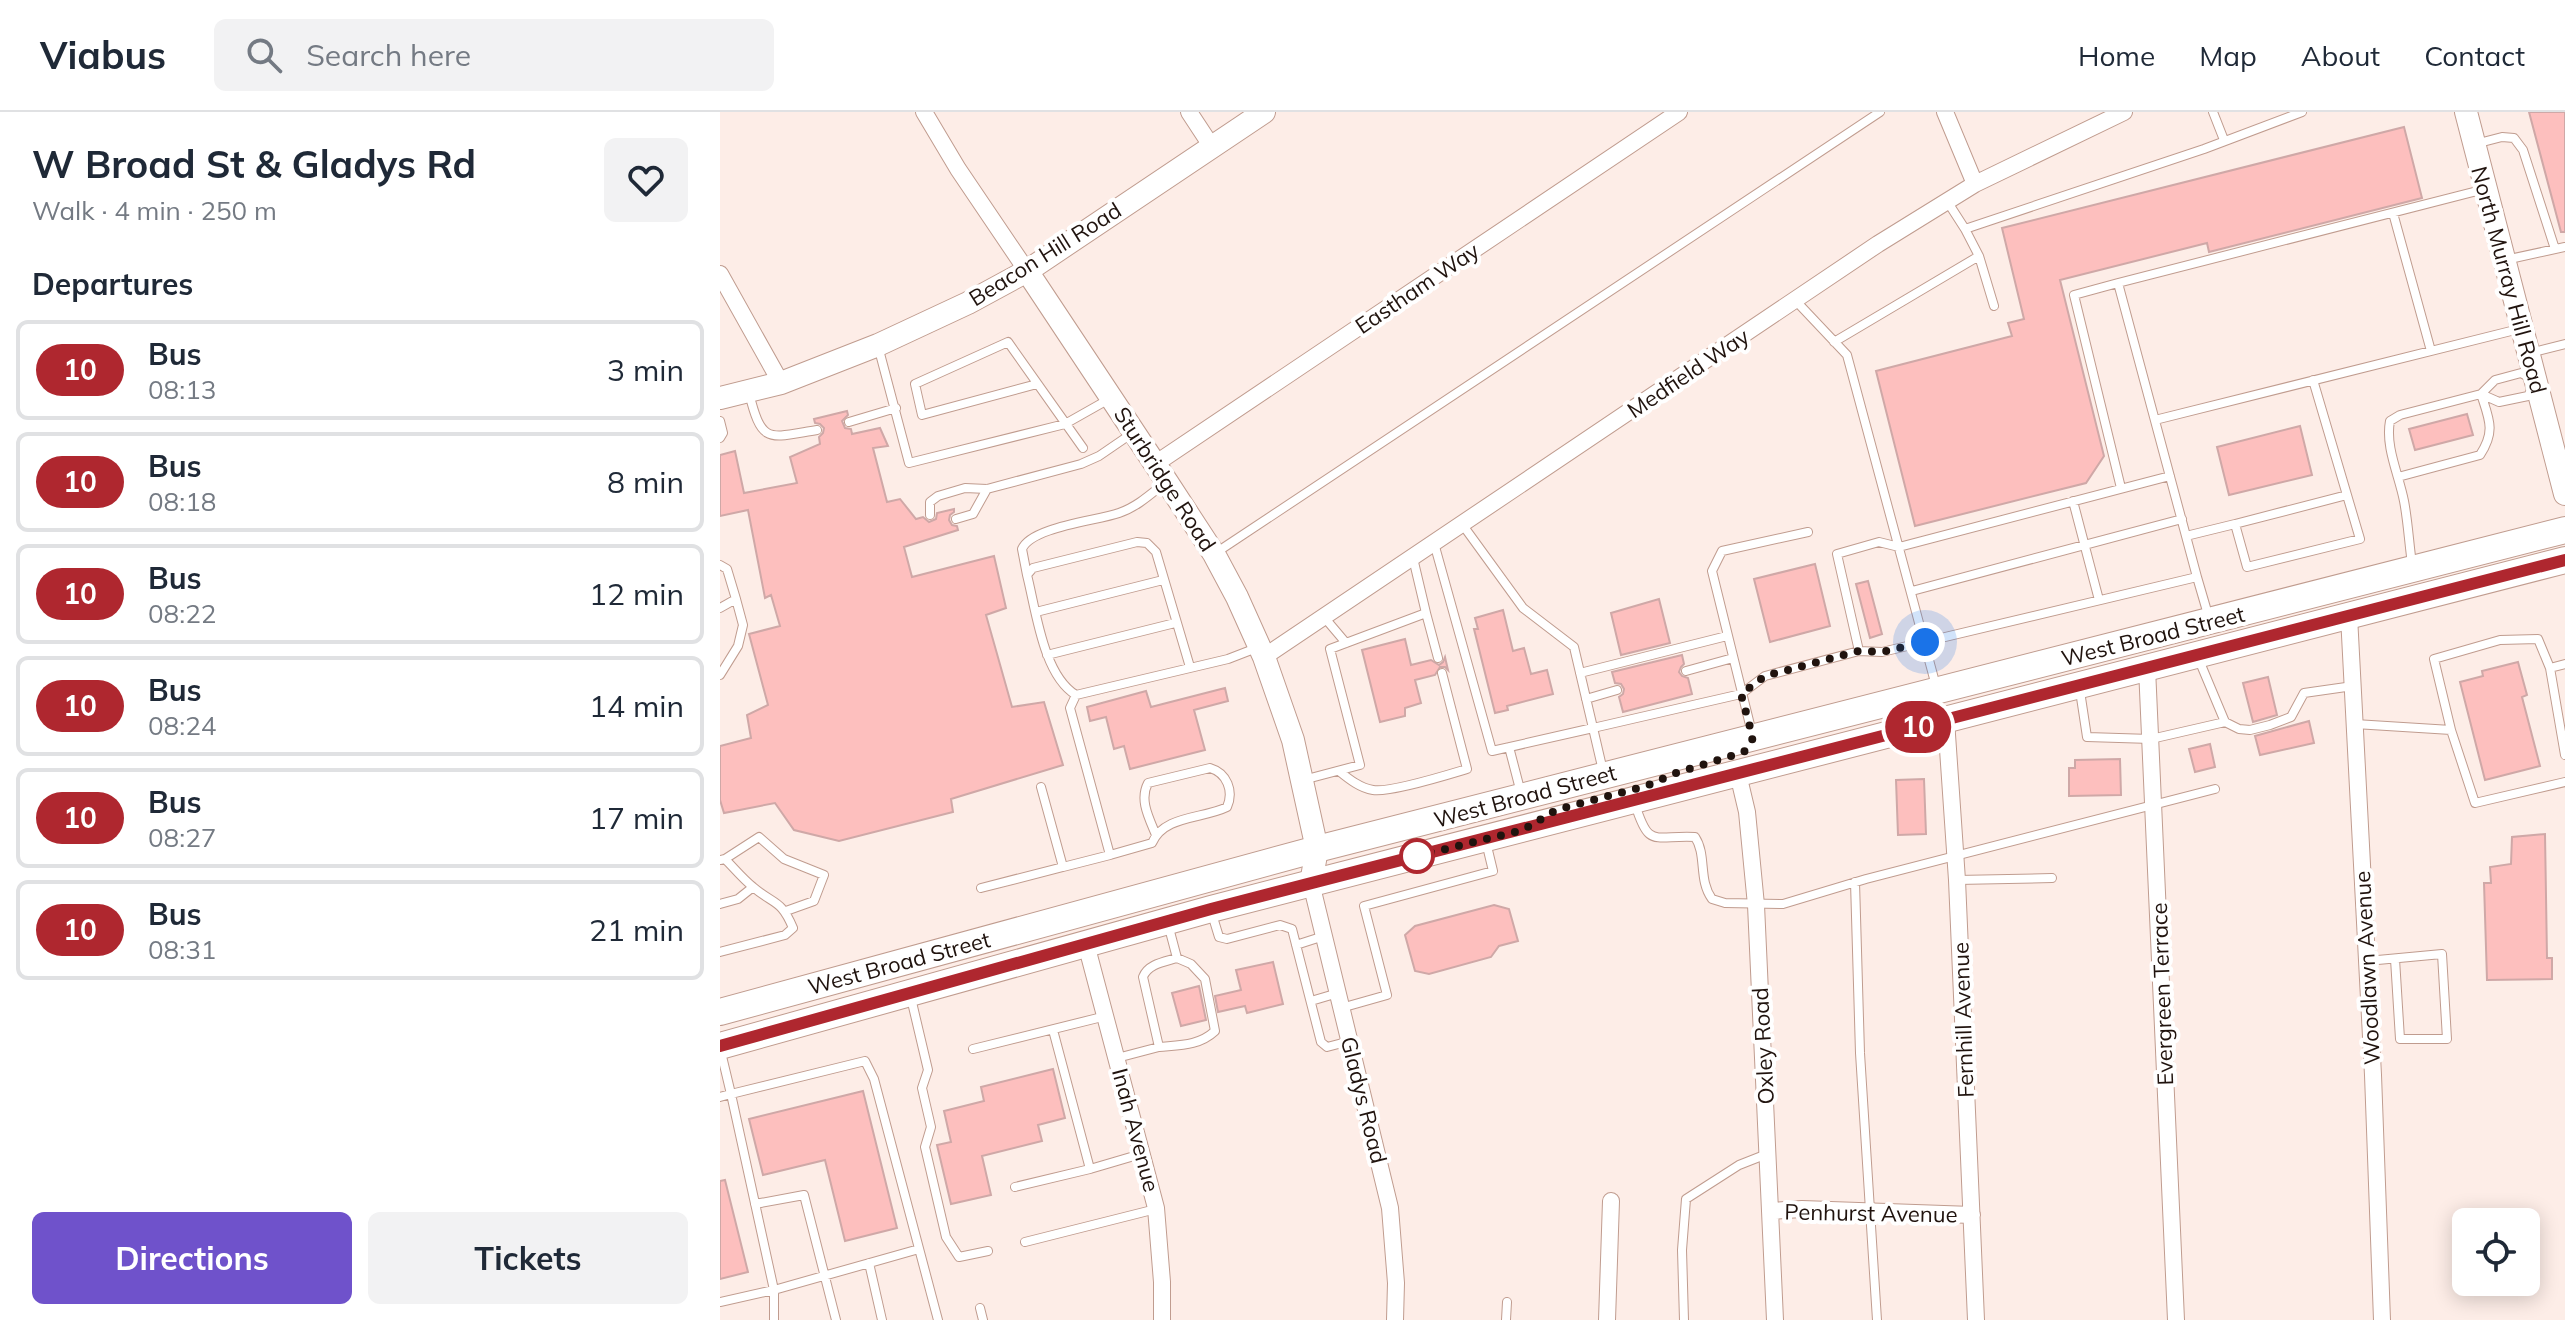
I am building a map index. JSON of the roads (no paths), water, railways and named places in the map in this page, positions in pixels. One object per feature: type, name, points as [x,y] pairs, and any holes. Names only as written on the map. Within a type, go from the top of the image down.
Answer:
[{"type":"main road","name":"West Broad Street","points":[[720,1012],[1317,849],[2565,530]]},
{"type":"main road","name":"West Broad Street","points":[[720,1047],[1211,909],[2565,560]]},
{"type":"main road","points":[[1946,720],[1962,704],[1984,695],[2144,653],[2167,632]]},
{"type":"main road","points":[[1523,830],[1556,810],[1631,790],[1739,755],[1748,748],[1753,738]]},
{"type":"street","name":"Sturbridge Road","points":[[924,112],[958,169],[1214,554],[1237,597],[1262,652],[1293,740],[1317,849],[1311,883]]},
{"type":"street","points":[[1189,112],[1212,147]]},
{"type":"street","name":"Beacon Hill Road","points":[[720,398],[781,383],[878,345],[968,303],[1027,271],[1264,112]]},
{"type":"street","name":"Eastham Way","points":[[1161,473],[1679,112]]},
{"type":"street","points":[[1945,112],[1975,184]]},
{"type":"street","name":"Medfield Way","points":[[1262,652],[1324,617],[1878,244],[1975,184],[2124,112]]},
{"type":"street","name":"North Murray Hill Road","points":[[2466,112],[2565,494]]},
{"type":"street","points":[[720,274],[781,383]]},
{"type":"street","name":"Woodlawn Avenue","points":[[2349,616],[2382,1320]]},
{"type":"street","name":"Evergreen Terrace","points":[[2147,668],[2176,1320]]},
{"type":"street","name":"Fernhill Avenue","points":[[1946,720],[1956,857],[1976,1320]]},
{"type":"street","name":"Oxley Road","points":[[1738,774],[1747,812],[1756,905],[1775,1320]]},
{"type":"street","name":"Gladys Road","points":[[1311,883],[1390,1208],[1396,1283],[1395,1320]]},
{"type":"street","name":"Inah Avenue","points":[[1086,944],[1156,1208],[1162,1320]]},
{"type":"street","points":[[1607,1320],[1611,1201]]},
{"type":"street","name":"Penhurst Avenue","points":[[1771,1211],[1802,1209],[1972,1215]]},
{"type":"lane","points":[[1214,554],[1880,112]]},
{"type":"lane","points":[[2213,112],[2224,140]]},
{"type":"lane","points":[[1965,229],[2204,149],[2302,112]]},
{"type":"lane","points":[[2474,144],[2502,137],[2514,138],[2523,150],[2555,249]]},
{"type":"lane","points":[[2121,488],[2074,295],[2486,189]]},
{"type":"lane","points":[[1947,201],[1979,256],[1994,306]]},
{"type":"lane","points":[[2393,213],[2431,351]]},
{"type":"lane","points":[[2504,261],[2565,247]]},
{"type":"lane","points":[[1834,342],[1979,256]]},
{"type":"lane","points":[[2118,283],[2210,622]]},
{"type":"lane","points":[[1795,300],[1847,355],[1938,690]]},
{"type":"lane","points":[[2155,420],[2522,328]]},
{"type":"lane","points":[[1037,384],[922,415],[915,384],[1008,342],[1083,448]]},
{"type":"lane","points":[[2529,353],[2565,344]]},
{"type":"lane","points":[[878,345],[909,463],[1065,424],[1112,397]]},
{"type":"lane","points":[[2412,569],[2404,501],[2388,433],[2390,421],[2400,415],[2481,394],[2495,380],[2521,373],[2536,381],[2528,396],[2499,402],[2481,394]]},
{"type":"lane","points":[[2235,524],[2247,567],[2360,539],[2313,380]]},
{"type":"lane","points":[[748,392],[756,420],[762,431],[769,435],[817,430]]},
{"type":"lane","points":[[2398,477],[2480,455],[2491,439],[2481,394]]},
{"type":"lane","points":[[849,422],[896,408]]},
{"type":"lane","points":[[720,421],[723,433],[720,438]]},
{"type":"lane","points":[[930,515],[930,502],[938,496],[965,488],[987,489],[1081,464],[1099,456],[1134,432]]},
{"type":"lane","points":[[1161,473],[1139,503],[1121,512],[1042,533],[1028,539],[1022,549],[1047,655],[1065,689],[1076,695],[1262,652]]},
{"type":"lane","points":[[1859,651],[1837,554],[1879,542],[1899,547],[2170,476]]},
{"type":"lane","points":[[956,519],[973,514],[987,489]]},
{"type":"lane","points":[[2186,536],[2347,495]]},
{"type":"lane","points":[[2073,501],[2099,600]]},
{"type":"lane","points":[[1912,591],[2182,519]]},
{"type":"lane","points":[[1462,524],[1523,608],[1574,647],[1604,776]]},
{"type":"lane","points":[[1753,738],[1712,571],[1722,551],[1808,532]]},
{"type":"lane","points":[[1027,575],[1033,568],[1137,542],[1147,543],[1156,552],[1190,667]]},
{"type":"lane","points":[[1434,543],[1492,751],[1741,694],[1765,676],[1859,651],[1882,652],[2197,577]]},
{"type":"lane","points":[[1413,557],[1438,658]]},
{"type":"lane","points":[[720,565],[727,569],[743,625],[738,646],[720,675]]},
{"type":"lane","points":[[1036,612],[1163,580]]},
{"type":"lane","points":[[720,608],[736,599]]},
{"type":"lane","points":[[1302,780],[1360,765],[1330,649],[1426,613]]},
{"type":"lane","points":[[1324,617],[1346,643]]},
{"type":"lane","points":[[1047,655],[1175,623]]},
{"type":"lane","points":[[1580,673],[1727,636]]},
{"type":"lane","points":[[2565,755],[2550,668],[2538,639],[2500,640],[2434,659],[2451,730],[2475,803],[2565,782]]},
{"type":"lane","points":[[2197,656],[2225,722]]},
{"type":"lane","points":[[1686,671],[1733,658]]},
{"type":"lane","points":[[2550,668],[2565,664]]},
{"type":"lane","points":[[1339,771],[1355,784],[1374,791],[1467,769],[1442,673]]},
{"type":"lane","points":[[2079,686],[2087,737],[2151,739],[2225,722],[2239,729],[2250,730],[2270,725],[2291,717],[2304,693],[2353,686]]},
{"type":"lane","points":[[1586,699],[1617,690]]},
{"type":"lane","points":[[1076,695],[1070,708],[1110,855]]},
{"type":"lane","points":[[2355,724],[2451,730]]},
{"type":"lane","points":[[1509,747],[1522,797]]},
{"type":"lane","points":[[981,888],[1152,843],[1156,835],[1172,824],[1227,807],[1230,802],[1229,786],[1223,774],[1210,768],[1148,783],[1143,798],[1156,835]]},
{"type":"lane","points":[[1041,787],[1063,867]]},
{"type":"lane","points":[[1634,800],[1642,828],[1648,835],[1659,838],[1695,837],[1700,844],[1705,884],[1712,899],[1756,905],[1783,904],[1855,882],[2215,789]]},
{"type":"lane","points":[[720,952],[785,935],[793,928],[786,911],[777,901],[753,887],[723,859],[759,837],[784,859],[824,875],[814,901],[786,911]]},
{"type":"lane","points":[[1311,1001],[1387,995],[1364,906],[1493,871],[1485,839]]},
{"type":"lane","points":[[1957,880],[2052,878]]},
{"type":"lane","points":[[1855,882],[1860,1053],[1877,1320]]},
{"type":"lane","points":[[720,904],[738,899],[753,887]]},
{"type":"lane","points":[[1211,909],[1219,937],[1227,939],[1280,925],[1292,929],[1323,1045],[1327,1047],[1350,1041]]},
{"type":"lane","points":[[1167,921],[1177,958]]},
{"type":"lane","points":[[1296,945],[1324,936]]},
{"type":"lane","points":[[2366,961],[2442,954],[2447,1039],[2400,1039],[2395,959]]},
{"type":"lane","points":[[1117,1058],[1159,1047],[1194,1043],[1215,1031],[1205,979],[1191,964],[1177,958],[1153,966],[1146,970],[1143,977],[1159,1047]]},
{"type":"lane","points":[[910,994],[928,1070],[922,1088],[931,1127],[925,1147],[946,1237],[959,1257],[988,1251]]},
{"type":"lane","points":[[973,1049],[1106,1016]]},
{"type":"lane","points":[[1053,1030],[1090,1169]]},
{"type":"lane","points":[[720,1047],[774,1290],[774,1320]]},
{"type":"lane","points":[[720,1097],[865,1061],[874,1079],[938,1320]]},
{"type":"lane","points":[[1015,1187],[1141,1154]]},
{"type":"lane","points":[[1684,1320],[1682,1250],[1686,1199],[1739,1165],[1768,1154]]},
{"type":"lane","points":[[755,1204],[804,1195],[836,1320]]},
{"type":"lane","points":[[1025,1242],[1156,1208]]},
{"type":"lane","points":[[720,1302],[919,1249]]},
{"type":"lane","points":[[869,1263],[882,1320]]},
{"type":"lane","points":[[1506,1320],[1507,1302]]},
{"type":"lane","points":[[980,1308],[983,1320]]}]
